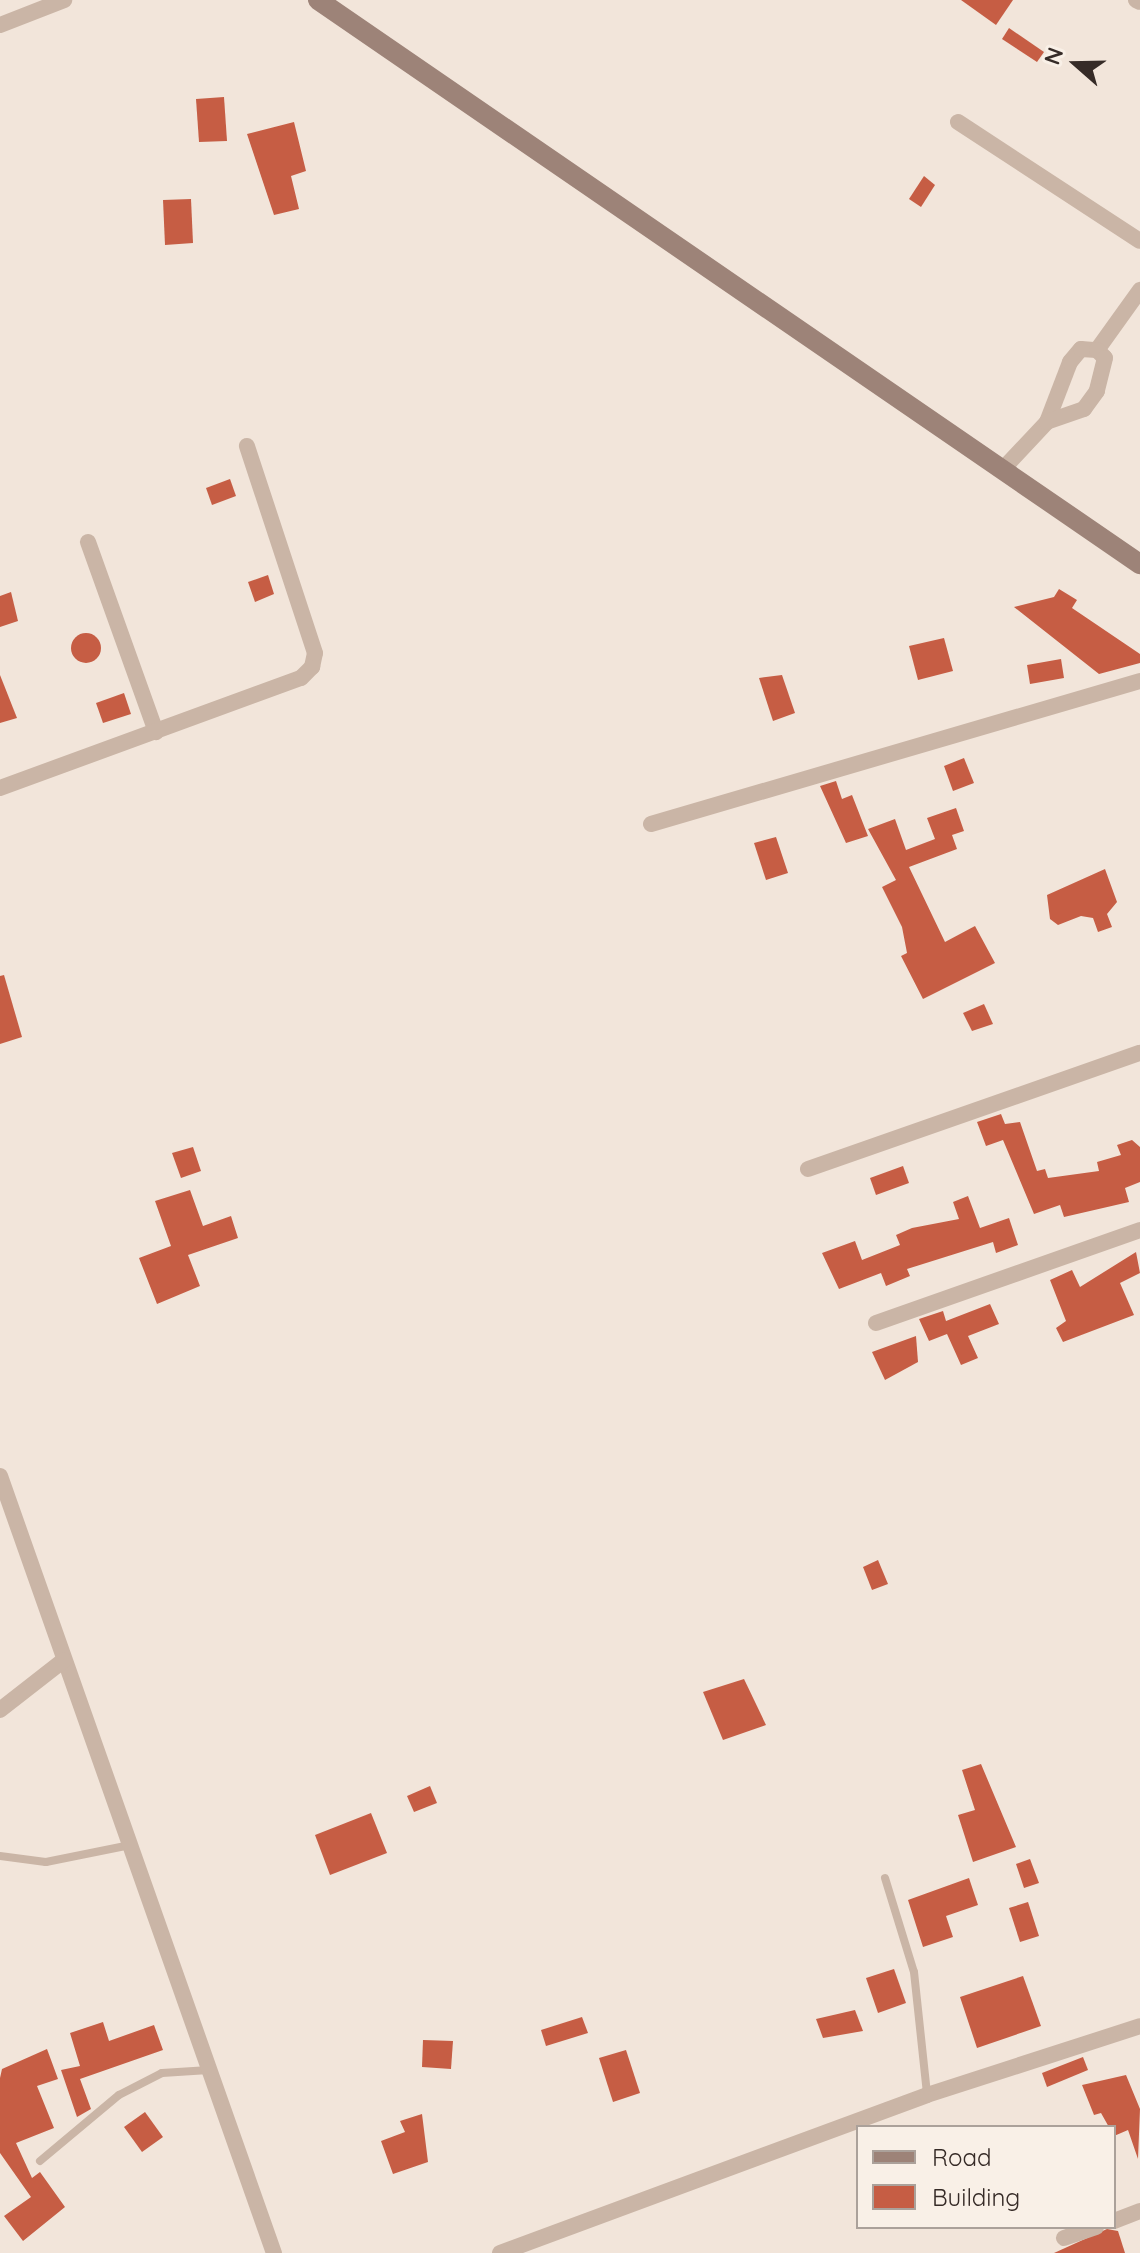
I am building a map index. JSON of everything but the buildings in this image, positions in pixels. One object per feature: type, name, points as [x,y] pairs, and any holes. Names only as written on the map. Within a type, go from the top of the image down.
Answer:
[{"type":"main road","points":[[318,0],[1140,564]]},
{"type":"street","points":[[0,25],[64,0]]},
{"type":"street","points":[[958,122],[1140,241]]},
{"type":"street","points":[[1097,350],[1140,290]]},
{"type":"street","points":[[1002,470],[1047,422],[1070,362],[1081,349],[1097,350],[1105,358],[1097,391],[1084,409],[1047,422]]},
{"type":"street","points":[[0,788],[156,732],[312,667],[315,653],[247,446]]},
{"type":"street","points":[[88,542],[156,732]]},
{"type":"street","points":[[651,824],[1140,681]]},
{"type":"street","points":[[808,1169],[1140,1053]]},
{"type":"street","points":[[876,1323],[1140,1230]]},
{"type":"street","points":[[0,1476],[274,2253]]},
{"type":"street","points":[[0,1710],[64,1660]]},
{"type":"street","points":[[500,2253],[927,2095],[1140,2026]]},
{"type":"street","points":[[1116,2220],[1140,2211]]},
{"type":"street","points":[[1064,2238],[1090,2229]]},
{"type":"lane","points":[[0,1856],[46,1862],[130,1845]]},
{"type":"lane","points":[[885,1878],[914,1972],[927,2095]]},
{"type":"lane","points":[[40,2161],[119,2095],[162,2073],[210,2070]]}]
